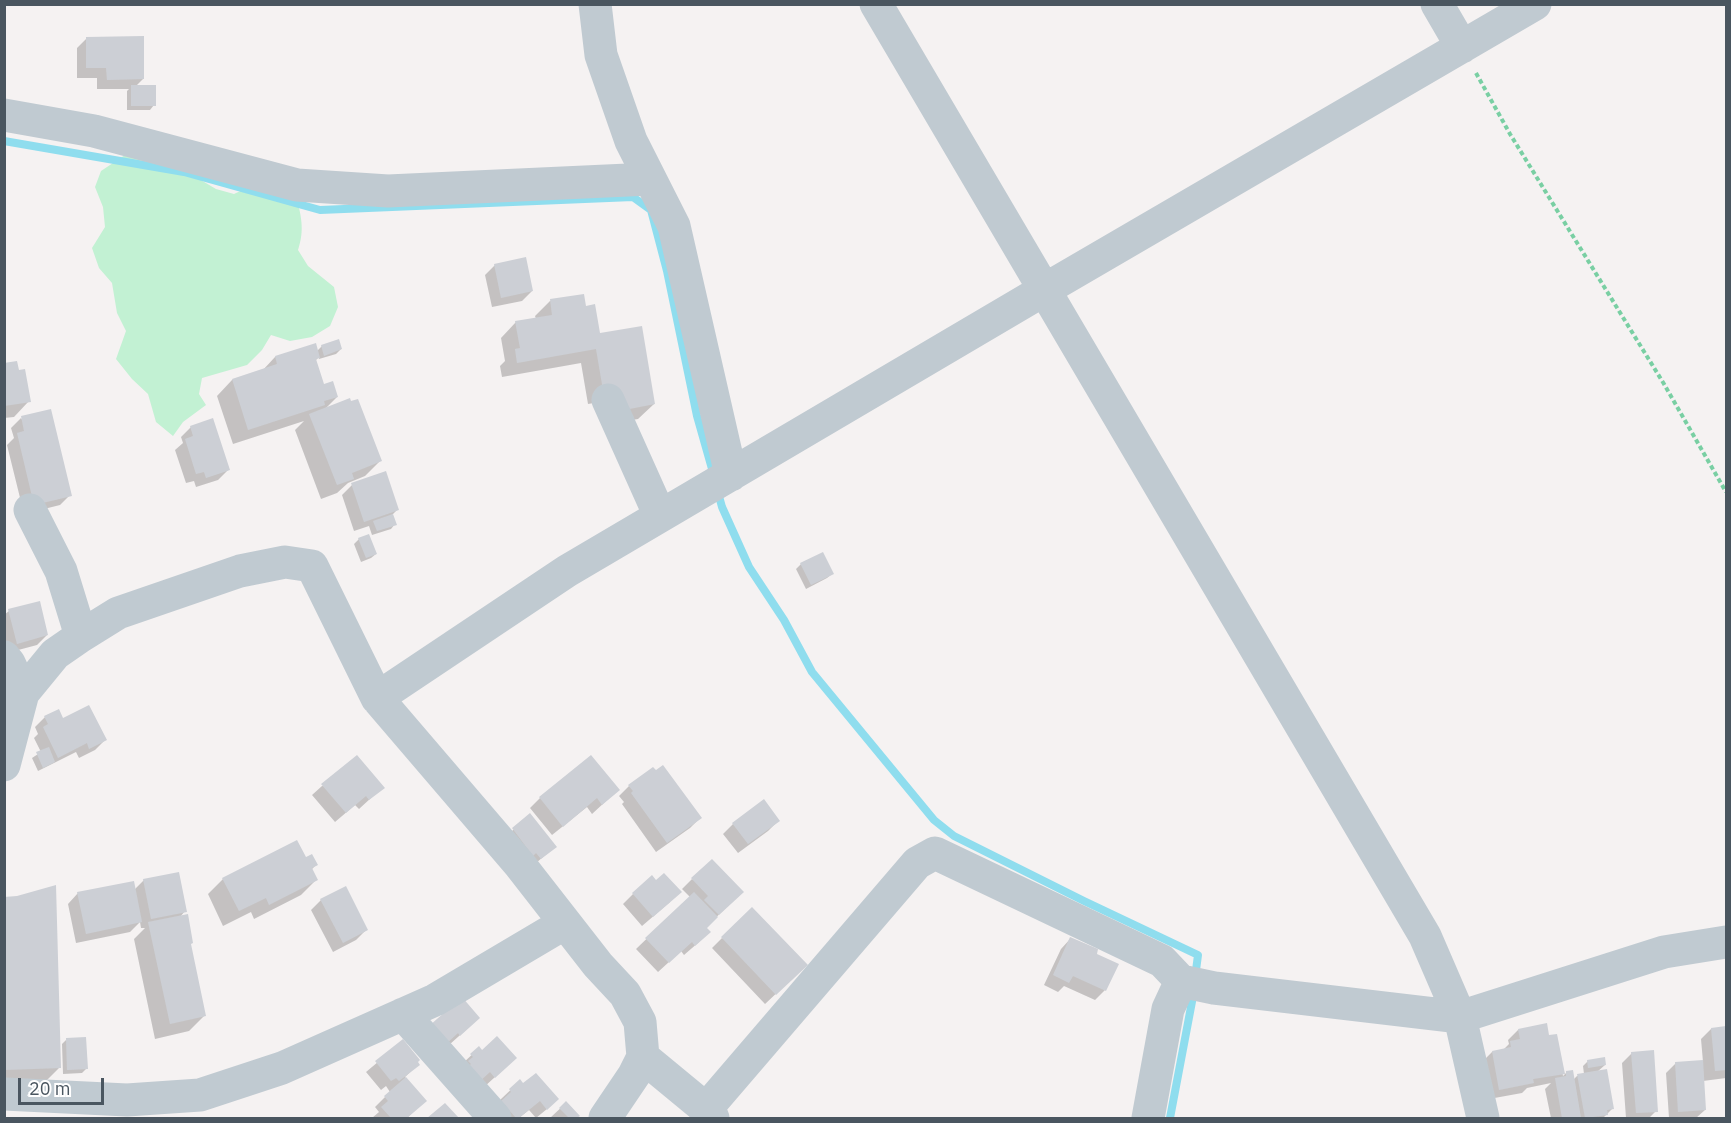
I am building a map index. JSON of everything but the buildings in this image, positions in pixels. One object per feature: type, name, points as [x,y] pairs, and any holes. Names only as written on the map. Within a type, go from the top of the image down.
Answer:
[{"type":"street","points":[[595,4],[601,55],[631,141],[674,226],[731,475]]},
{"type":"street","points":[[876,4],[1425,936],[1460,1017],[1483,1119]]},
{"type":"street","points":[[1437,4],[1462,47]]},
{"type":"street","points":[[377,698],[567,571],[1536,4]]},
{"type":"street","points":[[4,116],[94,131],[297,185],[388,191],[650,179]]},
{"type":"street","points":[[608,400],[660,516]]},
{"type":"street","points":[[30,510],[61,571],[81,636]]},
{"type":"street","points":[[4,765],[23,693],[55,654],[118,612],[240,571],[285,562],[312,566],[377,698],[520,865],[598,965],[625,994],[640,1022],[643,1057],[605,1119]]},
{"type":"street","points":[[4,657],[23,693]]},
{"type":"street","points":[[643,1057],[710,1114],[917,863],[935,853],[1162,961],[1180,981],[1214,988],[1460,1017],[1664,952],[1726,942]]},
{"type":"street","points":[[4,1094],[127,1100],[200,1095],[282,1068],[435,1000],[565,923]]},
{"type":"street","points":[[1148,1119],[1168,1009],[1180,981]]},
{"type":"street","points":[[403,1014],[495,1119]]},
{"type":"path","points":[[1462,47],[1510,134],[1664,384],[1726,492]]},
{"type":"green space","points":[[125,155],[172,163],[216,189],[234,194],[253,185],[296,195],[302,229],[298,250],[308,266],[334,287],[338,307],[330,326],[312,337],[290,341],[271,335],[262,350],[247,365],[202,378],[199,394],[206,405],[183,422],[173,436],[156,422],[148,394],[116,359],[126,331],[117,313],[112,283],[99,268],[92,248],[105,227],[103,207],[95,187],[101,171]]},
{"type":"waterway","points":[[4,141],[184,172],[320,210],[633,197],[651,210],[667,271],[697,416],[714,476]]},
{"type":"waterway","points":[[717,489],[722,507],[749,567],[784,620],[812,672],[934,820],[954,836],[1198,955],[1195,978]]},
{"type":"waterway","points":[[1170,1118],[1194,991]]}]
